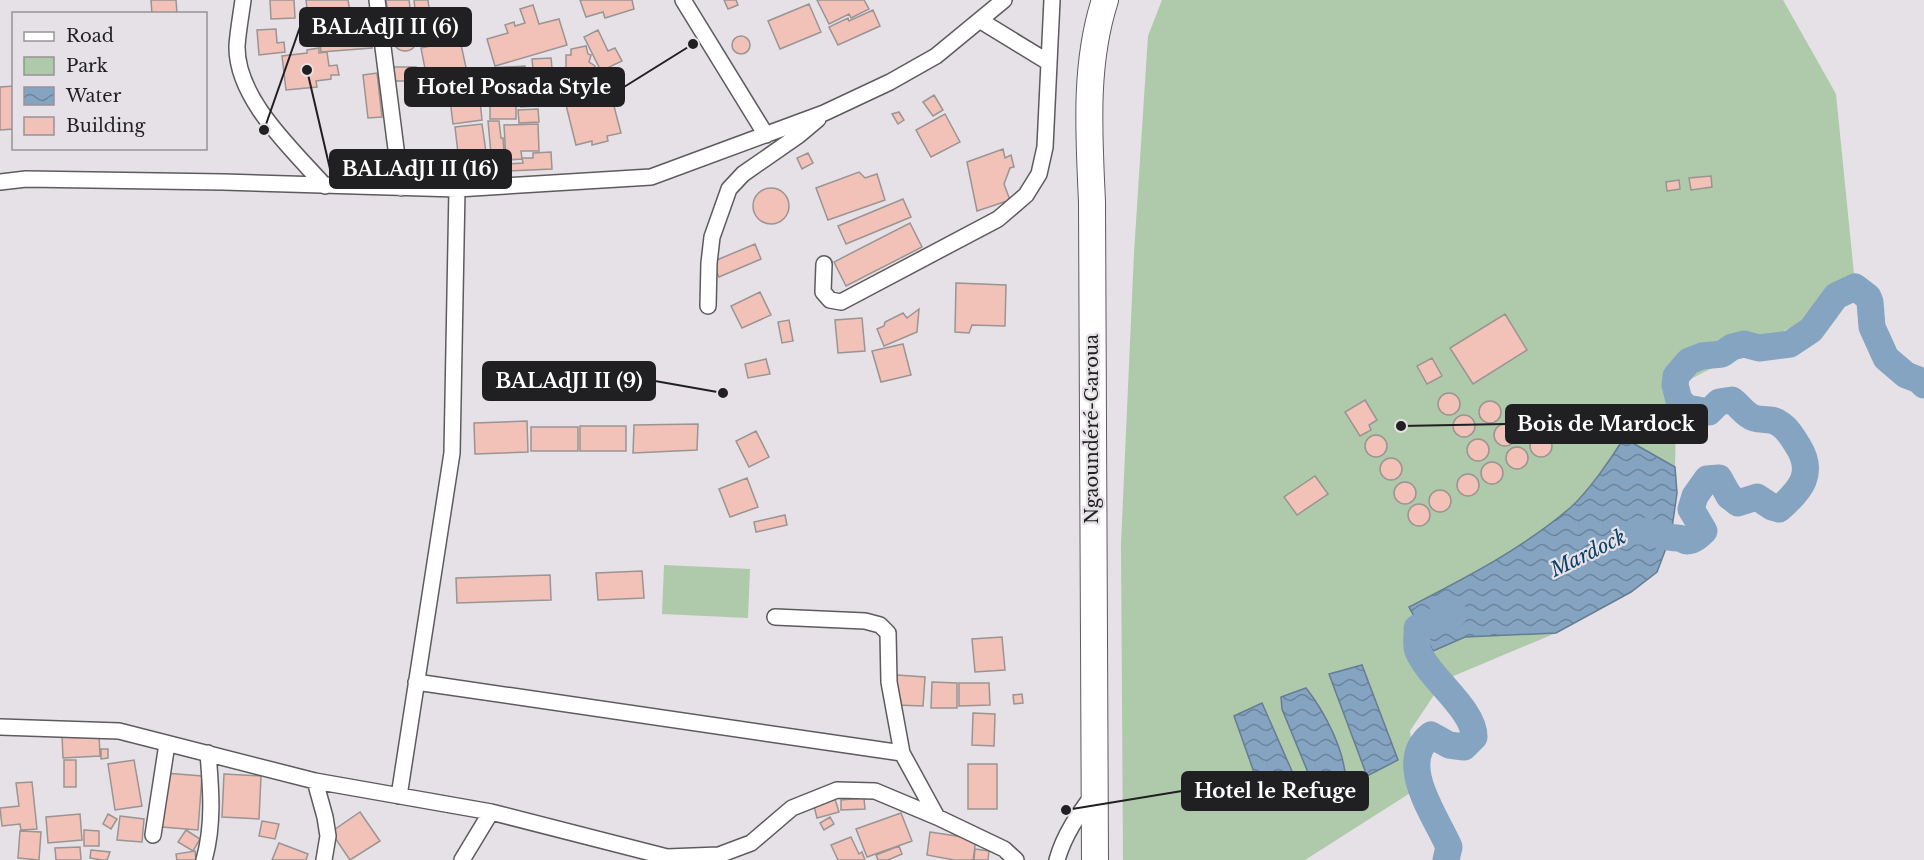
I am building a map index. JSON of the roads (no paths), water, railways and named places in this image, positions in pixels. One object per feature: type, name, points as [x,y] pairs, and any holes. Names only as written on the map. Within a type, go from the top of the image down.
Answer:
[{"type":"highway","name":"Ngaoundéré-Garoua","points":[[1095,860],[1092,202],[1088,106],[1099,19],[1105,0]]},
{"type":"street","points":[[243,0],[237,48],[243,76],[261,115],[325,186]]},
{"type":"street","points":[[377,0],[401,188]]},
{"type":"street","points":[[683,0],[766,135]]},
{"type":"street","points":[[0,182],[26,179],[457,189],[651,177],[824,113],[890,82],[936,56],[1004,0]]},
{"type":"street","points":[[824,264],[823,292],[830,300],[841,302],[998,219],[1026,195],[1039,174],[1045,147],[1052,0]]},
{"type":"street","points":[[981,21],[1048,62]]},
{"type":"street","points":[[708,306],[712,237],[729,189],[743,174],[799,135],[824,113]]},
{"type":"street","points":[[399,796],[452,453],[457,189]]},
{"type":"street","points":[[775,617],[865,621],[880,626],[888,633],[889,682],[902,753],[937,817]]},
{"type":"street","points":[[417,682],[902,753]]},
{"type":"street","points":[[0,727],[119,732],[315,782],[491,812],[667,857],[719,855],[751,843],[792,808],[837,790],[875,791],[1004,849],[1016,860]]},
{"type":"street","points":[[153,835],[167,744]]},
{"type":"street","points":[[204,860],[210,841],[212,800],[208,753]]},
{"type":"street","points":[[315,782],[328,836],[324,860]]},
{"type":"street","points":[[1058,860],[1062,843],[1078,815],[1094,794]]},
{"type":"street","points":[[462,860],[491,812]]},
{"type":"water","points":[[1624,438],[1675,467],[1677,493],[1671,535],[1657,572],[1631,592],[1556,633],[1465,637],[1433,651],[1409,607],[1493,562],[1552,523],[1584,493]]},
{"type":"water","points":[[1362,665],[1398,760],[1367,776],[1329,674]]},
{"type":"water","points":[[1306,688],[1333,732],[1345,770],[1346,782],[1316,792],[1282,709],[1281,697]]},
{"type":"water","points":[[1262,703],[1302,794],[1297,802],[1283,809],[1269,804],[1261,792],[1234,716]]},
{"type":"waterway","name":"Mardock","points":[[1636,531],[1687,541],[1697,538],[1704,531],[1691,509],[1695,496],[1707,479],[1719,478],[1729,496],[1738,503],[1757,497],[1779,509],[1794,495],[1803,480],[1805,473],[1803,456],[1790,434],[1780,424],[1751,417],[1732,400],[1719,402],[1709,412],[1687,408],[1679,400],[1675,385],[1676,376],[1689,361],[1702,356],[1722,354],[1732,347],[1744,344],[1759,348],[1790,344],[1811,330],[1836,296],[1855,287],[1868,297],[1872,327],[1886,358],[1906,375],[1919,380],[1924,385]]},
{"type":"waterway","name":"Mardock","points":[[1446,860],[1449,847],[1422,791],[1417,760],[1421,747],[1431,735],[1449,745],[1464,747],[1474,737],[1472,727],[1460,705],[1432,672],[1418,651],[1417,628],[1454,614]]},
{"type":"place","name":"Hotel Posada Style","points":[[693,44]]},
{"type":"place","name":"BALAdJI II (16)","points":[[307,70]]},
{"type":"place","name":"BALAdJI II (6)","points":[[264,130]]},
{"type":"place","name":"BALAdJI II (9)","points":[[723,393]]},
{"type":"place","name":"Bois de Mardock","points":[[1401,426]]},
{"type":"place","name":"Hotel le Refuge","points":[[1066,810]]}]
